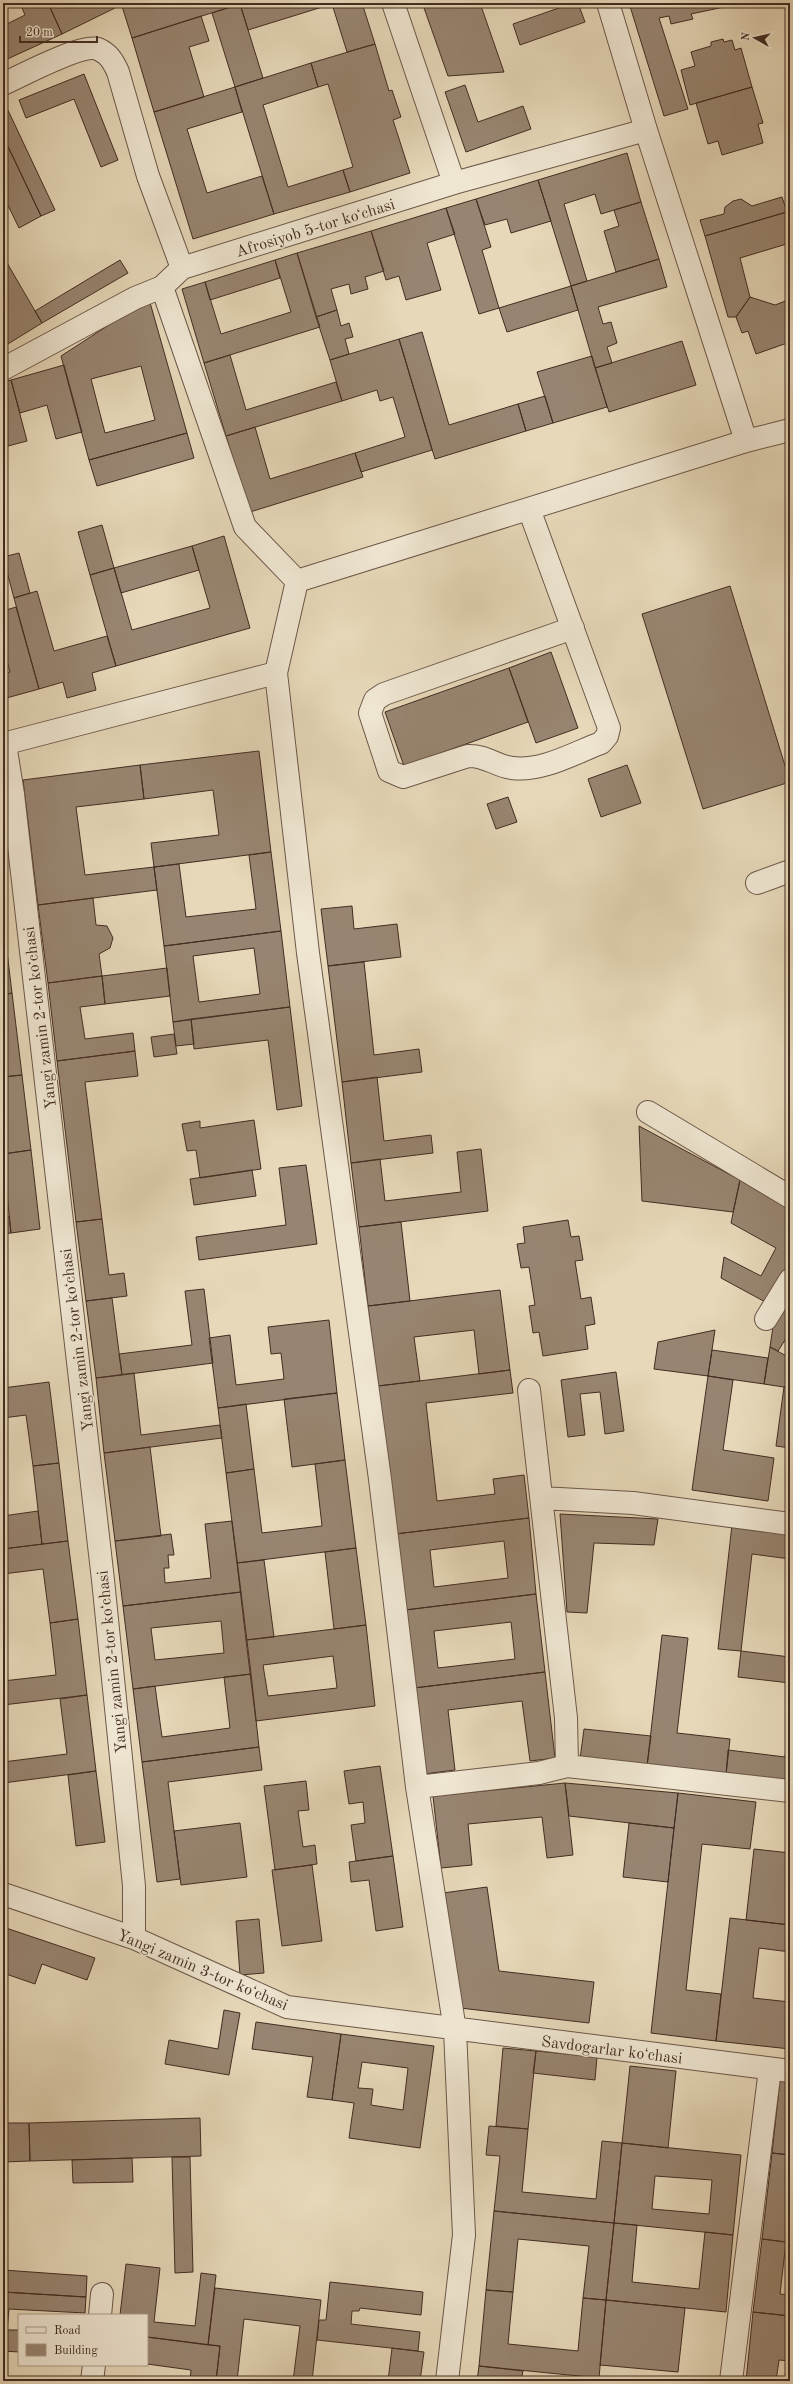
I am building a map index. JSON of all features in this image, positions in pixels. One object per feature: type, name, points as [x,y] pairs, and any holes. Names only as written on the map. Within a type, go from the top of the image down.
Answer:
[{"type":"street","points":[[394,3],[454,183]]},
{"type":"street","points":[[608,3],[646,130],[746,441]]},
{"type":"street","points":[[3,84],[82,48],[97,49],[111,58],[118,72],[148,176],[182,268]]},
{"type":"street","name":"Afrosiyob 5-tor koʻchasi","points":[[3,369],[135,298],[162,287],[182,268],[454,183],[646,130]]},
{"type":"street","points":[[162,287],[245,527],[297,581]]},
{"type":"street","points":[[297,581],[746,441],[790,430]]},
{"type":"street","points":[[529,508],[573,628],[609,728],[607,736],[601,743],[543,765],[527,768],[502,766],[479,755],[468,756],[403,777],[390,771],[370,713],[375,700],[384,694],[573,628]]},
{"type":"street","points":[[297,581],[276,674],[308,953],[380,1479],[418,1787],[455,2030],[464,2235],[447,2381]]},
{"type":"street","points":[[4,744],[276,674]]},
{"type":"street","name":"Yangi zamin 2-tor koʻchasi","points":[[4,744],[13,794],[103,1580],[134,1886],[134,1938]]},
{"type":"street","points":[[757,883],[790,871]]},
{"type":"street","points":[[648,1112],[790,1197]]},
{"type":"street","points":[[766,1319],[790,1280]]},
{"type":"street","points":[[529,1390],[566,1718],[567,1766]]},
{"type":"street","points":[[541,1498],[633,1502],[790,1524]]},
{"type":"street","points":[[418,1787],[539,1773],[567,1766],[790,1791]]},
{"type":"street","name":"Yangi zamin 3-tor koʻchasi","points":[[3,1894],[134,1938],[287,2007],[455,2030]]},
{"type":"street","name":"Savdogarlar koʻchasi","points":[[455,2030],[780,2070],[730,2381]]},
{"type":"street","points":[[92,2381],[94,2366]]},
{"type":"building","points":[[20,3],[48,3],[62,34],[3,61],[3,26],[25,15]]},
{"type":"building","points":[[48,3],[113,3],[115,8],[62,34]]},
{"type":"building","points":[[121,3],[240,3],[240,4],[132,38]]},
{"type":"building","points":[[362,3],[375,44],[347,52],[332,4],[248,30],[240,4]]},
{"type":"building","points":[[426,3],[480,3],[504,72],[448,76],[423,5]]},
{"type":"building","points":[[573,3],[578,3],[585,22],[520,45],[513,24]]},
{"type":"building","points":[[629,3],[723,3],[724,7],[691,14],[693,19],[671,24],[669,16],[659,18],[688,109],[664,116]]},
{"type":"building","points":[[240,4],[263,78],[235,87],[212,13]]},
{"type":"building","points":[[201,16],[209,41],[189,47],[204,97],[154,112],[132,38]]},
{"type":"building","points":[[723,39],[724,42],[732,40],[735,50],[741,48],[752,87],[690,105],[681,70],[695,66],[691,52],[711,46],[711,42]]},
{"type":"building","points":[[375,44],[389,91],[392,90],[401,117],[393,120],[410,173],[350,192],[343,170],[353,167],[328,84],[318,87],[311,63]]},
{"type":"building","points":[[311,63],[318,87],[263,105],[288,187],[343,170],[350,192],[274,214],[235,87]]},
{"type":"building","points":[[84,74],[118,160],[101,167],[74,99],[26,118],[19,100]]},
{"type":"building","points":[[465,85],[478,122],[523,106],[531,129],[466,152],[445,92]]},
{"type":"building","points":[[235,87],[242,112],[187,129],[207,193],[262,176],[274,214],[193,239],[154,112]]},
{"type":"building","points":[[752,87],[763,123],[758,124],[763,143],[722,155],[718,141],[708,144],[696,103]]},
{"type":"building","points":[[6,106],[55,210],[41,216],[3,136],[3,108]]},
{"type":"building","points":[[3,136],[41,216],[19,228],[3,195]]},
{"type":"building","points":[[627,153],[641,202],[601,214],[595,194],[564,204],[587,281],[571,286],[538,180]]},
{"type":"building","points":[[538,180],[551,221],[511,233],[507,219],[485,225],[476,199]]},
{"type":"building","points":[[782,197],[787,212],[705,236],[700,220],[724,214],[725,207],[733,201],[741,199],[752,206]]},
{"type":"building","points":[[476,199],[491,247],[482,250],[499,308],[479,314],[446,208]]},
{"type":"building","points":[[641,202],[659,259],[616,272],[604,231],[619,226],[614,210]]},
{"type":"building","points":[[446,208],[455,234],[427,243],[441,290],[406,300],[399,276],[386,280],[371,231]]},
{"type":"building","points":[[790,211],[790,243],[740,258],[750,297],[736,317],[728,317],[705,236]]},
{"type":"building","points":[[371,231],[384,271],[365,277],[368,289],[351,294],[349,284],[331,289],[337,310],[316,317],[297,253]]},
{"type":"building","points":[[297,253],[320,327],[204,363],[182,289],[205,282],[221,334],[291,312],[275,260]]},
{"type":"building","points":[[3,256],[42,323],[3,347]]},
{"type":"building","points":[[659,259],[667,287],[598,307],[603,324],[611,322],[617,343],[607,347],[612,363],[595,368],[571,286]]},
{"type":"building","points":[[120,260],[128,273],[42,323],[35,311]]},
{"type":"building","points":[[275,260],[280,278],[210,300],[205,282]]},
{"type":"building","points":[[571,286],[578,310],[507,332],[499,308]]},
{"type":"building","points":[[750,297],[775,305],[788,300],[790,342],[756,354],[748,331],[742,333],[736,317]]},
{"type":"building","points":[[149,299],[187,433],[89,460],[61,356]],"holes":[[[141,366],[155,420],[105,433],[91,379]]]},
{"type":"building","points":[[337,310],[341,326],[349,323],[353,337],[345,339],[349,354],[330,360],[316,317]]},
{"type":"building","points":[[422,332],[449,425],[518,404],[526,431],[435,459],[399,339]]},
{"type":"building","points":[[399,339],[432,450],[361,472],[355,453],[405,437],[393,397],[380,401],[377,390],[342,401],[330,360]]},
{"type":"building","points":[[682,341],[696,385],[609,412],[595,368]]},
{"type":"building","points":[[230,355],[246,410],[336,382],[342,401],[226,436],[204,363]]},
{"type":"building","points":[[592,356],[607,407],[553,423],[537,372]]},
{"type":"building","points":[[64,365],[82,432],[56,439],[47,405],[20,413],[11,380]]},
{"type":"building","points":[[11,380],[27,441],[8,446],[3,429],[3,382]]},
{"type":"building","points":[[545,396],[553,423],[526,431],[518,404]]},
{"type":"building","points":[[255,427],[270,479],[355,453],[363,477],[250,512],[226,436]]},
{"type":"building","points":[[187,433],[194,458],[97,486],[89,460]]},
{"type":"building","points":[[102,525],[114,568],[90,575],[78,532]]},
{"type":"building","points":[[224,536],[250,628],[116,666],[90,575],[114,568],[132,630],[210,608],[192,546]]},
{"type":"building","points":[[192,546],[199,570],[121,593],[114,568]]},
{"type":"building","points":[[19,553],[30,593],[14,598],[3,557]]},
{"type":"building","points":[[730,586],[790,782],[703,809],[642,614]]},
{"type":"building","points":[[37,591],[54,651],[107,636],[116,666],[92,673],[96,690],[67,698],[63,682],[39,689],[14,598]]},
{"type":"building","points":[[16,607],[39,689],[3,699],[3,674],[10,672],[3,645],[3,611]]},
{"type":"building","points":[[551,652],[578,728],[536,743],[509,668]]},
{"type":"building","points":[[509,668],[528,722],[404,766],[385,712]]},
{"type":"building","points":[[259,751],[271,852],[154,867],[151,843],[219,835],[213,790],[144,799],[140,765]]},
{"type":"building","points":[[140,765],[144,799],[76,807],[85,875],[154,867],[157,890],[38,905],[23,780]]},
{"type":"building","points":[[627,765],[641,803],[601,817],[588,779]]},
{"type":"building","points":[[508,797],[517,822],[496,829],[487,804]]},
{"type":"building","points":[[271,852],[281,931],[164,946],[154,867],[179,864],[186,917],[256,909],[249,855]]},
{"type":"building","points":[[93,898],[96,925],[107,926],[113,938],[110,948],[99,954],[102,976],[48,983],[38,905]]},
{"type":"building","points":[[352,906],[354,929],[397,924],[401,957],[328,966],[321,909]]},
{"type":"building","points":[[3,919],[12,993],[3,995]]},
{"type":"building","points":[[281,931],[290,1007],[173,1022],[164,946]],"holes":[[[254,948],[260,994],[199,1002],[193,956]]]},
{"type":"building","points":[[364,962],[374,1055],[419,1049],[422,1072],[342,1082],[328,966]]},
{"type":"building","points":[[167,968],[170,996],[105,1004],[102,976]]},
{"type":"building","points":[[102,976],[105,1004],[80,1007],[85,1039],[133,1033],[135,1051],[57,1061],[48,983]]},
{"type":"building","points":[[12,993],[22,1075],[3,1077],[3,995]]},
{"type":"building","points":[[290,1007],[302,1106],[277,1110],[268,1040],[194,1049],[191,1019]]},
{"type":"building","points":[[191,1019],[194,1044],[176,1046],[173,1022]]},
{"type":"building","points":[[174,1034],[177,1054],[154,1057],[151,1037]]},
{"type":"building","points":[[135,1051],[138,1076],[85,1082],[102,1219],[76,1222],[57,1061]]},
{"type":"building","points":[[22,1075],[31,1150],[3,1154],[3,1077]]},
{"type":"building","points":[[377,1077],[384,1141],[431,1135],[433,1153],[351,1163],[342,1082]]},
{"type":"building","points":[[254,1120],[261,1169],[200,1178],[196,1150],[187,1151],[182,1124],[200,1121],[200,1128]]},
{"type":"building","points":[[639,1126],[740,1180],[733,1212],[642,1201]]},
{"type":"building","points":[[481,1149],[488,1211],[359,1227],[351,1163],[380,1159],[385,1201],[461,1192],[457,1152]]},
{"type":"building","points":[[31,1150],[40,1229],[11,1233],[3,1154]]},
{"type":"building","points":[[306,1165],[317,1244],[199,1260],[196,1237],[286,1225],[279,1168]]},
{"type":"building","points":[[252,1170],[256,1196],[194,1205],[190,1179]]},
{"type":"building","points":[[740,1180],[790,1210],[790,1267],[769,1304],[721,1278],[724,1257],[761,1276],[776,1248],[731,1223]]},
{"type":"building","points":[[9,1216],[11,1233],[3,1234],[3,1217]]},
{"type":"building","points":[[102,1219],[109,1275],[124,1273],[127,1296],[86,1301],[76,1222]]},
{"type":"building","points":[[568,1220],[571,1237],[579,1236],[583,1260],[575,1261],[581,1299],[591,1297],[595,1324],[585,1326],[588,1349],[543,1356],[539,1332],[533,1333],[529,1306],[535,1305],[529,1267],[521,1268],[517,1244],[525,1243],[523,1227]]},
{"type":"building","points":[[401,1222],[410,1301],[368,1306],[359,1227]]},
{"type":"building","points":[[790,1288],[790,1332],[778,1351],[770,1347],[775,1313]]},
{"type":"building","points":[[204,1289],[213,1363],[122,1375],[119,1354],[192,1345],[185,1291]]},
{"type":"building","points":[[500,1290],[510,1370],[479,1374],[474,1330],[414,1337],[420,1381],[378,1386],[368,1306]]},
{"type":"building","points":[[112,1298],[122,1375],[96,1378],[86,1301]]},
{"type":"building","points":[[329,1320],[337,1393],[218,1408],[209,1338],[230,1335],[236,1385],[284,1379],[281,1353],[271,1354],[268,1327]]},
{"type":"building","points":[[715,1330],[708,1376],[654,1369],[658,1342]]},
{"type":"building","points":[[770,1347],[790,1358],[790,1388],[764,1384]]},
{"type":"building","points":[[712,1350],[768,1358],[764,1384],[708,1376]]},
{"type":"building","points":[[510,1370],[513,1393],[426,1403],[437,1501],[495,1494],[493,1479],[524,1475],[529,1518],[395,1534],[378,1386]]},
{"type":"building","points":[[616,1372],[624,1431],[605,1434],[600,1392],[580,1394],[585,1435],[568,1437],[561,1380]]},
{"type":"building","points":[[134,1373],[141,1435],[220,1425],[222,1438],[104,1453],[96,1378]]},
{"type":"building","points":[[708,1376],[733,1380],[723,1450],[774,1458],[768,1501],[692,1490]]},
{"type":"building","points":[[49,1382],[59,1463],[33,1466],[26,1415],[3,1418],[3,1388]]},
{"type":"building","points":[[784,1387],[790,1388],[790,1448],[776,1446]]},
{"type":"building","points":[[337,1393],[345,1460],[292,1467],[284,1399]]},
{"type":"building","points":[[246,1404],[254,1469],[226,1473],[218,1408]]},
{"type":"building","points":[[150,1447],[161,1536],[115,1541],[104,1453]]},
{"type":"building","points":[[345,1460],[356,1548],[237,1563],[226,1473],[254,1469],[262,1533],[322,1526],[315,1464]]},
{"type":"building","points":[[59,1463],[68,1541],[42,1544],[33,1466]]},
{"type":"building","points":[[38,1511],[42,1544],[3,1549],[3,1516]]},
{"type":"building","points":[[560,1514],[658,1519],[654,1545],[594,1543],[587,1613],[567,1612]]},
{"type":"building","points":[[529,1518],[536,1594],[405,1610],[395,1534]],"holes":[[[504,1541],[508,1578],[434,1587],[430,1550]]]},
{"type":"building","points":[[232,1521],[241,1592],[123,1606],[115,1541],[171,1534],[174,1555],[168,1555],[169,1568],[164,1568],[165,1583],[211,1578],[205,1524]]},
{"type":"building","points":[[732,1525],[790,1532],[790,1559],[752,1554],[741,1651],[718,1649]]},
{"type":"building","points":[[68,1541],[78,1619],[50,1623],[43,1569],[3,1574],[3,1549]]},
{"type":"building","points":[[356,1548],[366,1625],[334,1629],[325,1552]]},
{"type":"building","points":[[264,1560],[274,1637],[246,1640],[237,1563]]},
{"type":"building","points":[[241,1592],[251,1674],[133,1689],[123,1606]],"holes":[[[221,1621],[224,1653],[155,1660],[151,1628]]]},
{"type":"building","points":[[536,1594],[545,1672],[414,1688],[405,1610]],"holes":[[[511,1622],[515,1659],[438,1668],[434,1631]]]},
{"type":"building","points":[[78,1619],[87,1695],[3,1705],[3,1681],[56,1675],[50,1623]]},
{"type":"building","points":[[366,1625],[375,1706],[256,1721],[246,1640]],"holes":[[[333,1656],[337,1688],[268,1696],[263,1665]]]},
{"type":"building","points":[[662,1635],[688,1638],[677,1733],[730,1739],[726,1775],[647,1766]]},
{"type":"building","points":[[741,1651],[790,1657],[790,1683],[738,1677]]},
{"type":"building","points":[[545,1672],[555,1758],[530,1761],[522,1701],[448,1710],[455,1770],[424,1774],[414,1688]]},
{"type":"building","points":[[251,1674],[259,1747],[142,1762],[133,1689],[155,1686],[162,1737],[230,1728],[224,1677]]},
{"type":"building","points":[[87,1695],[96,1771],[3,1783],[3,1762],[67,1754],[60,1699]]},
{"type":"building","points":[[584,1729],[651,1736],[647,1766],[580,1759]]},
{"type":"building","points":[[787,1739],[790,1739],[790,1782],[726,1775],[728,1750],[785,1757]]},
{"type":"building","points":[[259,1747],[262,1770],[168,1782],[180,1879],[157,1882],[142,1762]]},
{"type":"building","points":[[380,1766],[393,1856],[356,1861],[351,1825],[365,1823],[363,1802],[349,1804],[344,1771]]},
{"type":"building","points":[[96,1771],[105,1842],[76,1846],[68,1775]]},
{"type":"building","points":[[306,1781],[309,1810],[298,1811],[303,1847],[315,1845],[317,1864],[275,1870],[264,1786]]},
{"type":"building","points":[[565,1783],[678,1793],[674,1828],[569,1816]]},
{"type":"building","points":[[565,1783],[573,1855],[547,1858],[542,1817],[468,1824],[472,1865],[441,1868],[433,1796]]},
{"type":"building","points":[[678,1793],[756,1802],[750,1849],[702,1844],[686,1990],[721,1994],[716,2041],[651,2033]]},
{"type":"building","points":[[240,1823],[247,1877],[181,1885],[174,1831]]},
{"type":"building","points":[[629,1823],[674,1828],[668,1882],[623,1877]]},
{"type":"building","points":[[754,1849],[790,1853],[790,1925],[746,1920]]},
{"type":"building","points":[[393,1856],[403,1927],[376,1931],[369,1880],[351,1882],[349,1862]]},
{"type":"building","points":[[312,1865],[322,1941],[282,1946],[272,1870]]},
{"type":"building","points":[[487,1887],[499,1971],[594,1982],[589,2023],[460,2008],[443,1893]]},
{"type":"building","points":[[730,1918],[790,1925],[790,1952],[759,1948],[753,1998],[790,2002],[790,2049],[716,2041]]},
{"type":"building","points":[[259,1919],[264,1973],[240,1975],[236,1921]]},
{"type":"building","points":[[3,1927],[95,1958],[87,1980],[42,1964],[35,1984],[3,1973]]},
{"type":"building","points":[[224,2010],[240,2013],[229,2075],[165,2064],[169,2040],[218,2049]]},
{"type":"building","points":[[256,2022],[341,2034],[332,2100],[307,2097],[313,2057],[252,2049]]},
{"type":"building","points":[[341,2034],[434,2046],[420,2148],[349,2138],[354,2103],[332,2100]],"holes":[[[362,2062],[408,2068],[403,2110],[371,2105],[373,2089],[358,2088]]]},
{"type":"building","points":[[503,2048],[536,2051],[528,2129],[496,2126]]},
{"type":"building","points":[[536,2051],[597,2057],[595,2080],[533,2073]]},
{"type":"building","points":[[630,2066],[676,2071],[668,2148],[622,2143]]},
{"type":"building","points":[[780,2080],[790,2081],[790,2155],[772,2153]]},
{"type":"building","points":[[200,2118],[201,2156],[30,2161],[29,2123]]},
{"type":"building","points":[[3,2123],[29,2123],[30,2161],[3,2162]]},
{"type":"building","points":[[489,2126],[528,2129],[522,2192],[596,2199],[602,2141],[622,2143],[614,2223],[494,2211],[500,2156],[486,2155]]},
{"type":"building","points":[[622,2143],[741,2155],[733,2235],[614,2223]],"holes":[[[655,2176],[712,2180],[709,2214],[652,2209]]]},
{"type":"building","points":[[772,2153],[790,2155],[790,2211],[786,2242],[762,2239]]},
{"type":"building","points":[[172,2157],[190,2157],[193,2272],[175,2273]]},
{"type":"building","points":[[132,2158],[133,2182],[73,2183],[72,2160]]},
{"type":"building","points":[[494,2211],[614,2223],[606,2300],[583,2298],[589,2246],[518,2239],[513,2292],[486,2290]]},
{"type":"building","points":[[614,2223],[637,2225],[632,2282],[699,2289],[705,2232],[733,2235],[726,2312],[606,2300]]},
{"type":"building","points":[[762,2239],[786,2242],[780,2294],[790,2295],[790,2316],[753,2312]]},
{"type":"building","points":[[126,2264],[160,2268],[154,2322],[195,2326],[201,2273],[216,2275],[208,2345],[148,2337],[148,2314],[120,2314]]},
{"type":"building","points":[[3,2270],[87,2276],[86,2297],[3,2292]]},
{"type":"building","points":[[330,2282],[423,2292],[421,2315],[360,2308],[359,2311],[352,2311],[351,2324],[420,2332],[418,2351],[317,2340],[319,2320],[326,2320]]},
{"type":"building","points":[[215,2288],[321,2300],[312,2381],[293,2381],[300,2326],[244,2319],[237,2381],[216,2381],[220,2346],[208,2345]]},
{"type":"building","points":[[486,2290],[513,2292],[508,2344],[578,2351],[583,2298],[606,2300],[599,2378],[479,2366]]},
{"type":"building","points":[[3,2292],[86,2297],[85,2313],[9,2309],[7,2330],[18,2330],[18,2352],[3,2351]]},
{"type":"building","points":[[606,2300],[685,2308],[678,2372],[600,2365]]},
{"type":"building","points":[[753,2312],[790,2316],[790,2361],[779,2360],[776,2381],[746,2381]]},
{"type":"building","points":[[148,2337],[220,2346],[216,2381],[190,2381],[191,2370],[148,2364]]},
{"type":"building","points":[[392,2348],[424,2352],[420,2381],[388,2381]]},
{"type":"building","points":[[479,2366],[523,2371],[521,2381],[477,2381]]},
{"type":"building","points":[[574,2376],[599,2378],[598,2381],[574,2381]]},
{"type":"building","points":[[599,2378],[619,2380],[598,2381]]}]
